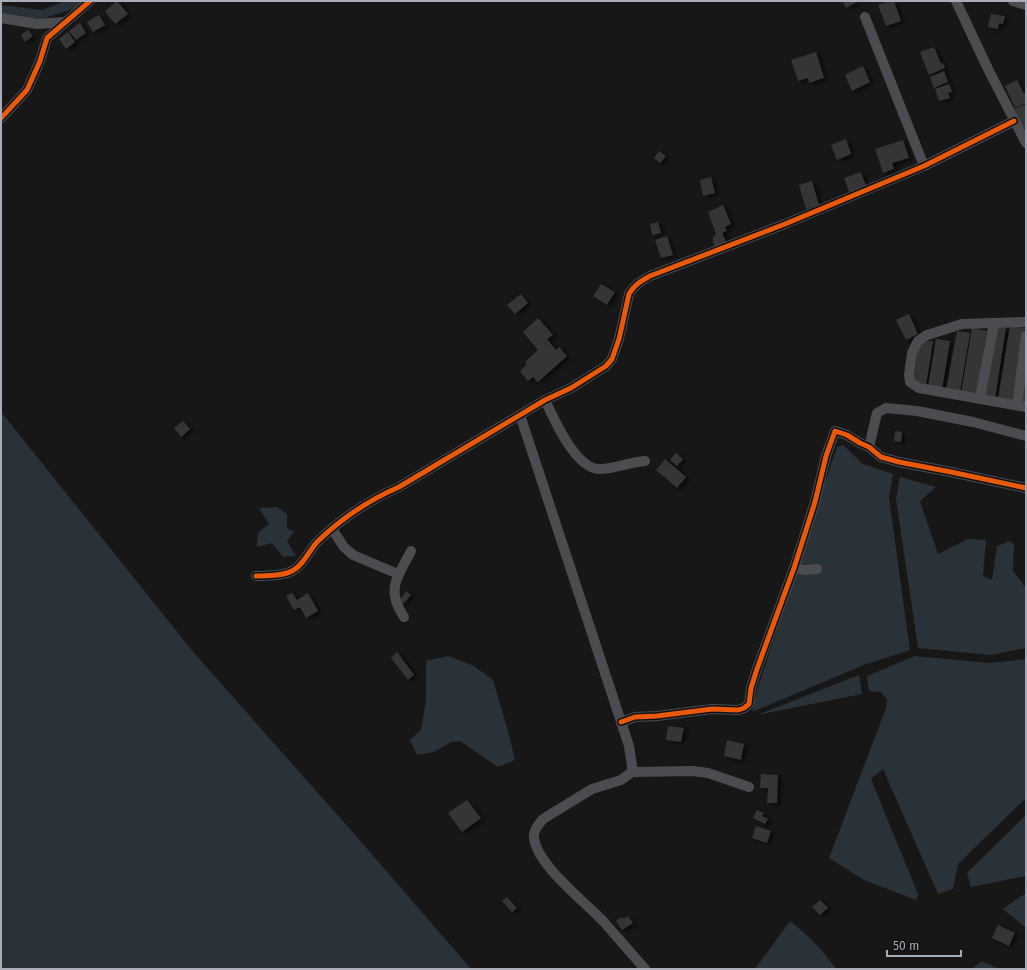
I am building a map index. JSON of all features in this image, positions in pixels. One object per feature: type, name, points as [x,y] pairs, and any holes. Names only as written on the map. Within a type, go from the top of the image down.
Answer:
[{"type":"street","points":[[1,118],[27,90],[40,60],[47,38],[90,1]]},
{"type":"street","points":[[956,1],[988,69],[1026,143]]},
{"type":"street","points":[[1013,1],[1026,5]]},
{"type":"street","points":[[865,17],[924,166]]},
{"type":"street","points":[[1,18],[37,24],[65,22]]},
{"type":"street","points":[[256,576],[282,575],[293,571],[305,559],[317,542],[347,516],[381,495],[399,487],[545,400],[571,388],[606,366],[612,359],[620,340],[626,313],[627,298],[632,289],[641,281],[650,276],[785,224],[924,166],[1014,120]]},
{"type":"street","points":[[1026,322],[962,324],[927,335],[918,341],[912,353],[909,375],[910,382],[919,388],[1021,406],[1026,336]]},
{"type":"street","points":[[980,398],[994,323]]},
{"type":"street","points":[[545,400],[572,450],[587,466],[600,470],[645,461]]},
{"type":"street","points":[[869,447],[877,413],[886,408],[917,411],[966,420],[1026,436]]},
{"type":"street","points":[[520,415],[629,746],[632,772]]},
{"type":"street","points":[[621,722],[636,717],[657,716],[712,709],[738,710],[749,704],[751,688],[794,568],[815,502],[826,456],[835,431],[847,435],[869,447],[881,457],[1026,488]]},
{"type":"street","points":[[332,529],[344,546],[353,555],[398,574]]},
{"type":"street","points":[[404,617],[397,607],[394,589],[398,574],[411,551]]},
{"type":"street","points":[[794,568],[804,570],[817,569]]},
{"type":"street","points":[[645,969],[602,921],[559,879],[538,851],[533,836],[538,825],[543,819],[592,789],[621,780],[632,772],[693,771],[708,774],[748,787]]},
{"type":"shaded area","points":[[66,1],[84,1],[73,9],[41,19],[1,16],[1,5],[42,10]]},
{"type":"shaded area","points":[[1,412],[194,653],[357,837],[471,969],[1,969]]},
{"type":"shaded area","points":[[843,445],[863,464],[893,474],[889,498],[910,650],[864,665],[752,712],[757,690],[796,573],[801,575],[817,574],[820,569],[813,565],[799,564],[837,447]]},
{"type":"shaded area","points":[[900,477],[936,487],[920,501],[938,554],[968,539],[986,540],[983,576],[992,580],[997,546],[1010,541],[1014,545],[1013,571],[1026,588],[1026,648],[991,655],[918,648],[896,499]]},
{"type":"shaded area","points":[[277,507],[287,514],[287,528],[294,532],[287,541],[296,556],[283,557],[272,543],[257,547],[258,533],[269,524],[259,508]]},
{"type":"shaded area","points":[[448,656],[474,666],[493,680],[515,760],[498,767],[460,741],[451,742],[434,752],[417,755],[410,740],[421,730],[426,701],[426,661]]},
{"type":"shaded area","points":[[915,656],[990,663],[1026,659],[1026,798],[958,864],[953,889],[938,894],[883,769],[871,779],[918,894],[916,900],[864,880],[829,858],[886,708],[887,699],[881,692],[869,691],[867,676]]},
{"type":"shaded area","points":[[859,675],[862,694],[757,715]]},
{"type":"shaded area","points":[[1026,815],[1026,876],[971,887],[967,873]]},
{"type":"shaded area","points":[[1026,894],[1026,928],[1003,909]]},
{"type":"shaded area","points":[[790,921],[815,943],[836,969],[755,969]]},
{"type":"shaded area","points":[[982,961],[999,969],[972,969]]},
{"type":"building","points":[[117,1],[128,14],[115,24],[105,11]]},
{"type":"building","points":[[842,1],[856,1],[857,2],[846,8]]},
{"type":"building","points":[[889,1],[894,1],[901,21],[886,26],[878,5]]},
{"type":"building","points":[[991,14],[1005,16],[1003,24],[999,23],[998,29],[988,27]]},
{"type":"building","points":[[99,15],[105,25],[93,32],[87,22]]},
{"type":"building","points":[[80,23],[86,33],[76,40],[69,31]]},
{"type":"building","points":[[28,30],[33,36],[25,42],[21,35]]},
{"type":"building","points":[[68,32],[75,42],[66,49],[59,39]]},
{"type":"building","points":[[934,47],[941,64],[943,63],[945,68],[929,75],[920,52]]},
{"type":"building","points":[[816,52],[824,78],[809,83],[808,78],[798,81],[791,60]]},
{"type":"building","points":[[863,66],[870,82],[852,91],[845,75]]},
{"type":"building","points":[[944,71],[948,82],[934,88],[930,77]]},
{"type":"building","points":[[1017,80],[1024,94],[1026,92],[1026,103],[1015,108],[1005,86]]},
{"type":"building","points":[[949,84],[952,92],[948,93],[950,98],[939,101],[935,89]]},
{"type":"building","points":[[1026,104],[1026,128],[1023,129],[1014,109]]},
{"type":"building","points":[[846,139],[851,154],[837,160],[831,145]]},
{"type":"building","points":[[903,140],[909,158],[892,163],[894,169],[883,173],[875,149]]},
{"type":"building","points":[[659,151],[666,156],[660,163],[654,158]]},
{"type":"building","points":[[861,172],[866,186],[849,192],[844,178]]},
{"type":"building","points":[[711,177],[715,193],[703,196],[700,180]]},
{"type":"building","points":[[812,181],[819,205],[806,209],[799,185]]},
{"type":"building","points":[[723,205],[731,224],[725,227],[727,231],[723,232],[726,245],[715,246],[713,243],[713,237],[716,234],[708,212]]},
{"type":"building","points":[[658,222],[661,233],[652,235],[650,224]]},
{"type":"building","points":[[667,236],[673,255],[661,258],[655,240]]},
{"type":"building","points":[[601,284],[615,292],[607,305],[593,296]]},
{"type":"building","points":[[521,294],[528,303],[515,314],[507,305]]},
{"type":"building","points":[[909,314],[918,334],[906,340],[896,320]]},
{"type":"building","points":[[538,318],[553,335],[547,339],[556,350],[559,347],[567,356],[538,382],[533,377],[528,381],[520,371],[527,364],[525,362],[538,350],[523,332]]},
{"type":"building","points":[[996,326],[1006,327],[995,399],[982,397]]},
{"type":"building","points":[[1010,326],[1025,328],[1012,402],[998,399]]},
{"type":"building","points":[[972,328],[987,331],[976,396],[961,393]]},
{"type":"building","points":[[957,331],[970,333],[960,392],[946,390]]},
{"type":"building","points":[[936,339],[950,341],[942,389],[928,387]]},
{"type":"building","points":[[933,341],[926,386],[913,384],[919,342]]},
{"type":"building","points":[[1026,360],[1026,403],[1019,401]]},
{"type":"building","points":[[183,421],[190,429],[181,437],[174,428]]},
{"type":"building","points":[[895,431],[902,432],[901,442],[894,441]]},
{"type":"building","points":[[676,453],[683,459],[677,466],[670,460]]},
{"type":"building","points":[[665,459],[686,477],[677,488],[656,470]]},
{"type":"building","points":[[406,591],[411,595],[403,604],[399,601]]},
{"type":"building","points":[[292,593],[297,600],[308,593],[318,611],[306,618],[300,607],[294,610],[286,596]]},
{"type":"building","points":[[397,652],[414,675],[408,680],[391,658]]},
{"type":"building","points":[[668,726],[684,728],[681,742],[666,740]]},
{"type":"building","points":[[727,740],[744,744],[741,760],[724,756]]},
{"type":"building","points":[[761,774],[778,775],[777,803],[767,803],[768,788],[760,788]]},
{"type":"building","points":[[467,800],[481,818],[462,832],[448,813]]},
{"type":"building","points":[[757,810],[764,813],[762,816],[768,819],[765,824],[753,818]]},
{"type":"building","points":[[756,826],[771,831],[767,843],[752,838]]},
{"type":"building","points":[[507,897],[517,908],[512,912],[502,901]]},
{"type":"building","points":[[820,900],[828,908],[820,915],[812,907]]},
{"type":"building","points":[[628,916],[633,923],[622,930],[616,921],[622,917],[623,919]]},
{"type":"building","points":[[998,925],[1015,933],[1009,946],[992,938]]},
{"type":"cycle path","points":[[1,118],[27,90],[40,61],[47,38],[90,1]]},
{"type":"cycle path","points":[[256,576],[279,575],[292,571],[300,565],[318,541],[336,525],[356,511],[545,400],[571,388],[606,366],[612,359],[619,339],[629,294],[635,286],[650,276],[785,224],[924,166],[1014,121]]},
{"type":"cycle path","points":[[621,722],[635,717],[657,716],[712,709],[738,710],[749,704],[751,688],[794,568],[815,502],[826,456],[835,431],[847,435],[869,447],[881,457],[1026,488]]}]
